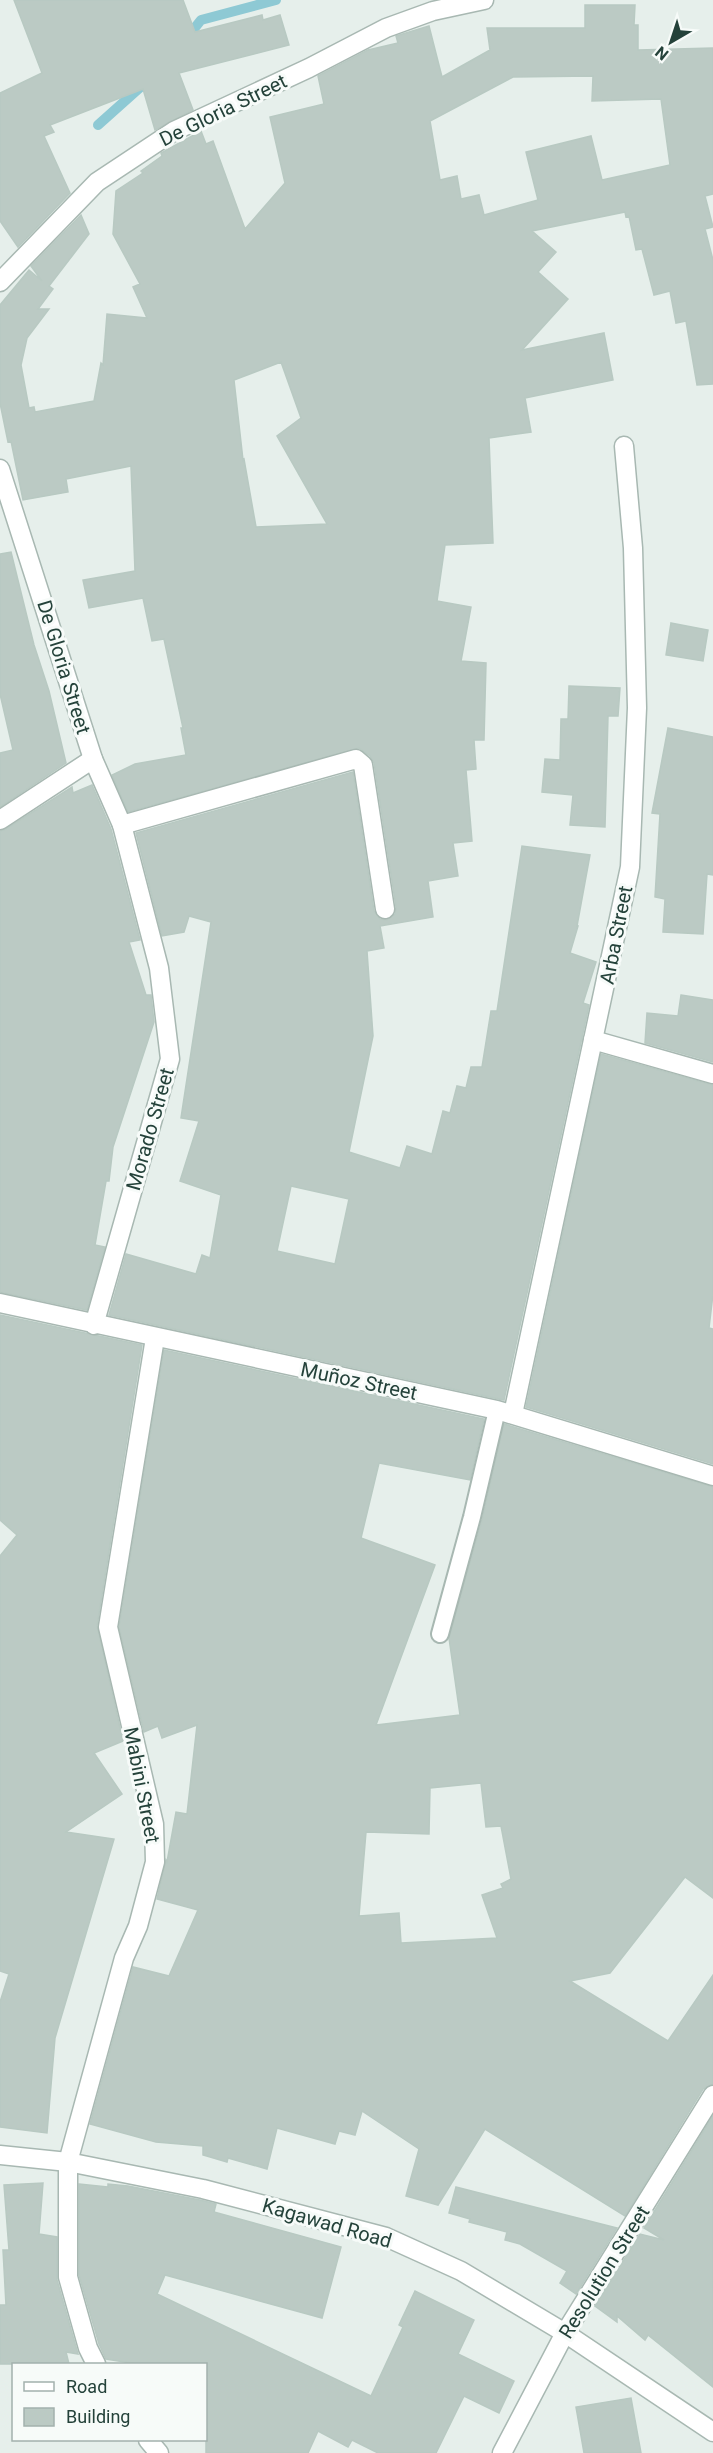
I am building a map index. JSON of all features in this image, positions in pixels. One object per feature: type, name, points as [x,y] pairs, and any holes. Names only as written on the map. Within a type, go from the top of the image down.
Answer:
[{"type":"street","name":"De Gloria Street","points":[[0,282],[97,182],[174,131],[309,68],[386,28],[433,11],[484,0]]},
{"type":"street","name":"Arba Street","points":[[505,1412],[593,1040],[630,867],[637,708],[633,548],[624,446]]},
{"type":"street","name":"De Gloria Street","points":[[0,469],[93,759],[0,820]]},
{"type":"street","name":"Morado Street","points":[[93,759],[122,825],[159,968],[170,1059],[94,1325]]},
{"type":"street","points":[[122,825],[356,759],[363,765],[385,909]]},
{"type":"street","points":[[593,1040],[713,1074]]},
{"type":"street","name":"Muñoz Street","points":[[0,1303],[505,1412],[713,1476]]},
{"type":"street","name":"Mabini Street","points":[[96,2363],[88,2348],[68,2277],[68,2162],[124,1958],[138,1926],[155,1862],[154,1824],[108,1627],[155,1338]]},
{"type":"street","name":"Resolution Street","points":[[502,2453],[565,2333],[713,2095]]},
{"type":"street","name":"Kagawad Road","points":[[0,2155],[68,2162],[202,2189],[386,2236],[461,2271],[565,2333],[713,2432]]},
{"type":"street","points":[[150,2441],[159,2453]]},
{"type":"lane","points":[[440,1634],[472,1517],[505,1412]]},
{"type":"building","points":[[14,0],[183,0],[195,32],[262,15],[263,20],[280,15],[289,45],[179,73],[193,110],[155,130],[143,89],[50,125],[54,132],[44,136],[70,193],[18,247],[0,221],[0,93],[42,73]]},
{"type":"building","points":[[585,5],[635,5],[634,25],[638,25],[638,50],[713,48],[713,194],[705,196],[713,227],[705,229],[713,260],[713,384],[697,385],[686,321],[676,323],[670,291],[654,295],[642,249],[636,250],[629,216],[626,217],[625,212],[532,231],[556,252],[538,272],[568,299],[522,350],[604,333],[613,380],[525,398],[531,432],[489,438],[493,543],[445,545],[437,601],[471,607],[461,661],[486,663],[484,740],[474,740],[476,769],[466,770],[472,841],[453,843],[458,876],[428,881],[433,917],[380,926],[384,948],[367,951],[373,1036],[349,1152],[400,1168],[407,1146],[432,1154],[443,1111],[450,1113],[457,1086],[466,1088],[471,1067],[482,1067],[491,1011],[497,1011],[522,846],[590,855],[578,926],[570,953],[596,962],[583,1003],[589,1005],[504,1400],[109,1315],[126,1254],[196,1274],[202,1255],[210,1258],[221,1195],[180,1181],[199,1121],[181,1118],[211,922],[189,916],[184,932],[162,936],[136,833],[353,772],[374,911],[380,919],[387,920],[395,914],[396,907],[374,763],[370,756],[359,748],[128,812],[112,775],[135,764],[186,755],[181,728],[183,728],[164,639],[152,641],[143,598],[89,608],[83,580],[135,571],[131,466],[66,479],[68,492],[23,500],[11,441],[8,442],[0,403],[0,305],[29,270],[42,281],[31,266],[81,215],[89,234],[49,286],[53,289],[38,309],[49,309],[27,338],[21,365],[29,408],[34,407],[35,412],[94,401],[101,363],[103,365],[107,314],[147,318],[133,287],[140,284],[113,234],[116,191],[143,173],[141,171],[162,156],[161,153],[201,131],[206,144],[213,141],[245,229],[285,183],[270,117],[324,104],[318,76],[368,50],[398,43],[396,36],[429,26],[442,77],[490,50],[487,28],[585,28]],"holes":[[[593,76],[592,101],[661,99],[670,165],[602,180],[591,136],[526,152],[538,200],[484,215],[479,195],[461,199],[457,176],[440,180],[430,121],[513,77]],[[281,362],[301,418],[277,436],[327,524],[256,527],[243,460],[234,380]],[[291,1186],[349,1199],[335,1264],[277,1251]]]},
{"type":"building","points":[[11,552],[66,763],[0,807],[0,753],[13,750],[0,694],[0,554]]},
{"type":"building","points":[[671,623],[708,630],[703,661],[666,655]]},
{"type":"building","points":[[569,686],[620,688],[618,716],[608,716],[605,827],[570,825],[573,795],[542,792],[545,759],[560,760],[561,719],[568,719]]},
{"type":"building","points":[[668,728],[713,737],[713,875],[707,874],[703,934],[663,932],[665,899],[655,897],[660,814],[652,813]]},
{"type":"building","points":[[92,785],[111,829],[140,940],[129,942],[146,995],[151,995],[154,1022],[113,1147],[109,1181],[106,1181],[95,1245],[105,1247],[87,1310],[0,1292],[0,831],[72,787],[73,793]]},
{"type":"building","points":[[681,995],[713,1000],[713,1062],[645,1043],[647,1013],[678,1016]]},
{"type":"building","points":[[601,1054],[713,1085],[713,1294],[709,1328],[713,1329],[713,1464],[526,1407]]},
{"type":"building","points":[[0,1315],[142,1345],[97,1626],[123,1741],[94,1753],[122,1794],[66,1832],[114,1839],[55,2038],[47,2133],[0,2127],[0,2002],[9,1974],[0,1971],[0,1556],[17,1535],[0,1520]]},
{"type":"building","points":[[164,1350],[484,1419],[470,1480],[379,1463],[361,1538],[435,1565],[376,1725],[460,1715],[449,1638],[482,1520],[504,1424],[713,1487],[713,1898],[685,1877],[610,1973],[570,1981],[668,2041],[713,1975],[713,2084],[703,2089],[625,2216],[485,2129],[438,2205],[406,2196],[419,2149],[362,2111],[355,2135],[339,2131],[335,2144],[277,2128],[267,2169],[228,2158],[227,2162],[203,2155],[203,2146],[156,2142],[90,2124],[133,1967],[169,1976],[198,1910],[157,1899],[166,1860],[167,1862],[176,1812],[187,1814],[197,1725],[162,1738],[158,1726],[144,1732],[119,1627]],"holes":[[[481,1783],[486,1827],[501,1826],[511,1879],[501,1884],[503,1888],[482,1895],[497,1938],[401,1943],[399,1913],[359,1916],[366,1832],[429,1834],[430,1788]]]},
{"type":"building","points":[[713,2116],[713,2387],[648,2335],[645,2340],[617,2316],[617,2322],[595,2306],[640,2234],[664,2240],[644,2228]]},
{"type":"building","points":[[43,2183],[39,2234],[57,2237],[57,2280],[78,2354],[66,2352],[69,2363],[0,2364],[0,2305],[6,2305],[3,2250],[9,2250],[4,2185]]},
{"type":"building","points":[[79,2184],[108,2187],[108,2184],[128,2186],[200,2200],[216,2204],[214,2212],[341,2247],[322,2318],[165,2275],[157,2294],[371,2396],[403,2327],[399,2325],[415,2291],[474,2320],[458,2354],[514,2381],[499,2413],[464,2396],[436,2453],[378,2453],[352,2440],[348,2447],[318,2431],[308,2453],[206,2453],[207,2363],[131,2363],[106,2359],[99,2344],[79,2275]]},
{"type":"building","points":[[456,2187],[617,2228],[576,2294],[560,2283],[567,2271],[520,2244],[505,2240],[507,2232],[469,2222],[470,2219],[449,2213]]},
{"type":"building","points":[[631,2398],[641,2453],[584,2453],[576,2407]]},
{"type":"waterway","points":[[186,39],[201,20],[276,0]]},
{"type":"waterway","points":[[98,125],[145,83]]}]
